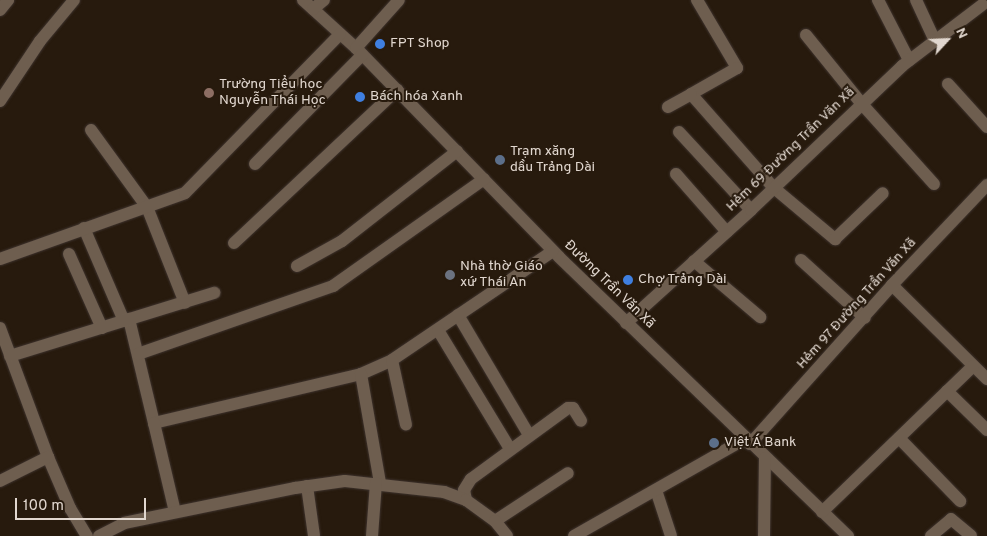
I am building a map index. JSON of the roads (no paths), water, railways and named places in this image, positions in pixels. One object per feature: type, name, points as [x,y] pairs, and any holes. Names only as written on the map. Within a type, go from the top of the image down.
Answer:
[{"type":"street","points":[[0,10],[8,0]]},
{"type":"street","points":[[0,101],[40,42],[74,0]]},
{"type":"street","name":"Đường Trần Văn Xã","points":[[303,0],[359,51],[553,251],[765,458],[848,536]]},
{"type":"street","points":[[313,9],[324,0]]},
{"type":"street","points":[[255,164],[359,51],[399,0]]},
{"type":"street","points":[[668,108],[737,68],[697,0]]},
{"type":"street","points":[[878,0],[909,60]]},
{"type":"street","points":[[916,0],[935,41]]},
{"type":"street","name":"Hẻm 69 Đường Trần Văn Xã","points":[[626,322],[751,210],[861,103],[909,60],[983,7]]},
{"type":"street","points":[[0,259],[184,193],[340,34]]},
{"type":"street","points":[[806,35],[861,103],[934,184]]},
{"type":"street","points":[[948,84],[984,118]]},
{"type":"street","points":[[234,243],[397,90]]},
{"type":"street","points":[[691,94],[774,188],[835,239],[883,193]]},
{"type":"street","points":[[91,130],[147,207],[185,302]]},
{"type":"street","points":[[679,132],[751,210]]},
{"type":"street","points":[[297,266],[342,241],[456,151]]},
{"type":"street","points":[[676,174],[726,232]]},
{"type":"street","points":[[138,354],[333,286],[484,179]]},
{"type":"street","name":"Hẻm 97 Đường Trần Văn Xã","points":[[574,536],[748,441],[865,318],[892,285],[985,192]]},
{"type":"street","points":[[84,228],[126,320],[138,354],[175,512]]},
{"type":"street","points":[[154,424],[361,374],[392,360],[553,251]]},
{"type":"street","points":[[69,254],[102,328]]},
{"type":"street","points":[[801,260],[865,318]]},
{"type":"street","points":[[694,261],[760,317]]},
{"type":"street","points":[[892,285],[987,379]]},
{"type":"street","points":[[10,356],[214,293]]},
{"type":"street","points":[[458,315],[529,435]]},
{"type":"street","points":[[0,328],[48,457],[70,508],[87,536]]},
{"type":"street","points":[[438,330],[510,449]]},
{"type":"street","points":[[392,360],[406,425]]},
{"type":"street","points":[[822,512],[973,366]]},
{"type":"street","points":[[361,374],[378,483],[372,536]]},
{"type":"street","points":[[947,391],[987,430]]},
{"type":"street","points":[[466,500],[466,485],[510,449],[568,408],[573,408],[581,422]]},
{"type":"street","points":[[899,438],[960,501]]},
{"type":"street","points":[[0,480],[48,457]]},
{"type":"street","points":[[764,536],[765,458]]},
{"type":"street","points":[[495,521],[568,473]]},
{"type":"street","points":[[99,536],[175,512],[308,486],[344,481],[378,483],[444,492],[466,500],[495,521],[507,536]]},
{"type":"street","points":[[308,486],[314,536]]},
{"type":"street","points":[[656,490],[671,536]]},
{"type":"street","points":[[931,536],[951,518],[971,536]]},
{"type":"place","name":"FPT Shop","points":[[380,44]]},
{"type":"place","name":"Trường Tiểu học Nguyễn Thái Học","points":[[209,93]]},
{"type":"place","name":"Bách hóa Xanh","points":[[360,97]]},
{"type":"place","name":"Trạm xăng dầu Trảng Dài","points":[[500,160]]},
{"type":"place","name":"Nhà thờ Giáo xứ Thái An","points":[[450,275]]},
{"type":"place","name":"Chợ Trảng Dài","points":[[628,280]]},
{"type":"place","name":"Việt Á Bank","points":[[714,443]]}]
